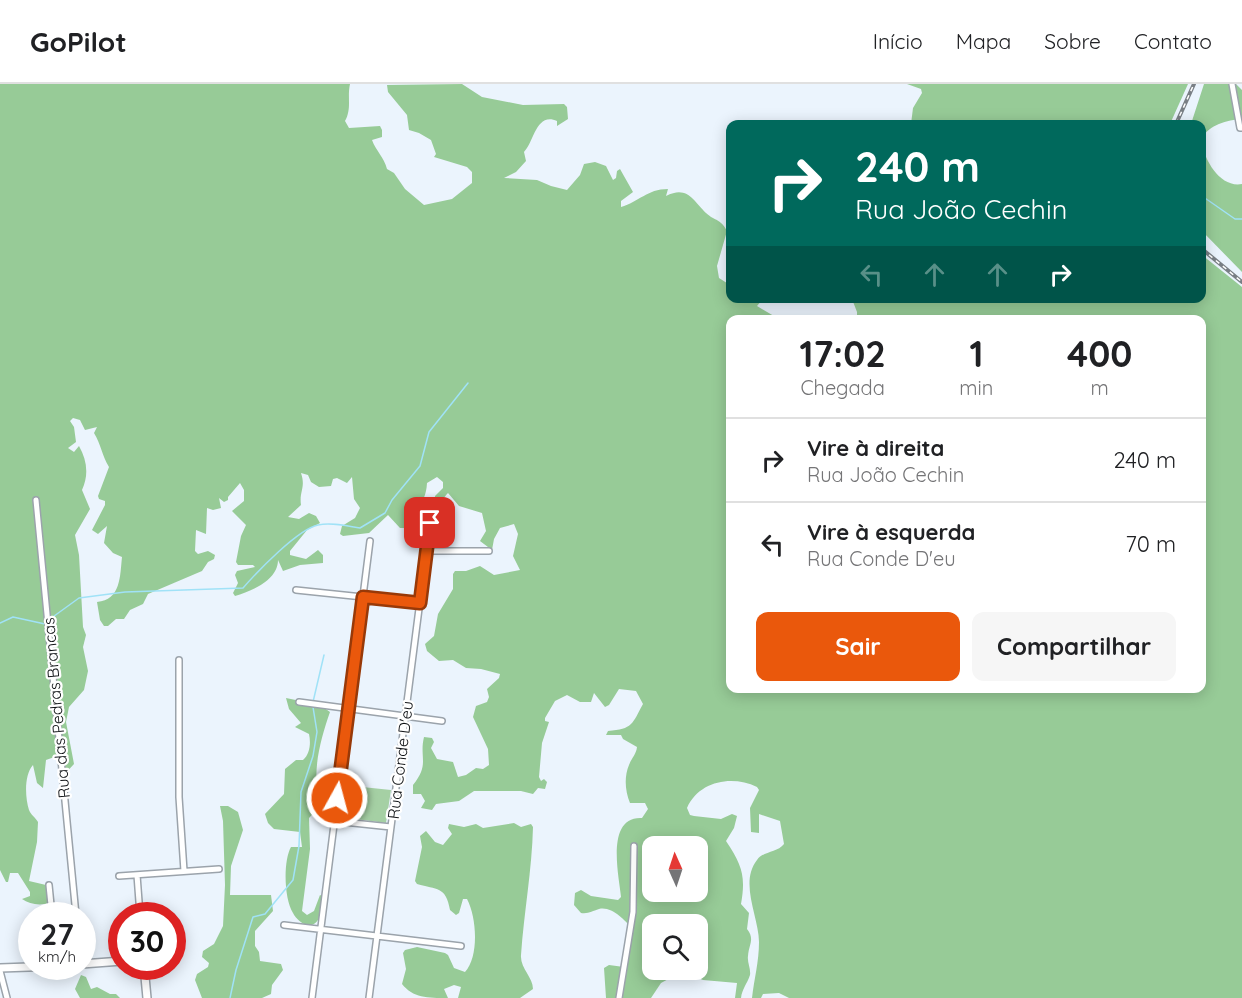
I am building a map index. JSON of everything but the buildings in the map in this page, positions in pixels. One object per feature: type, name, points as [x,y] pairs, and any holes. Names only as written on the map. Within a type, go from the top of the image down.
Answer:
[{"type":"street","points":[[1232,84],[1241,128]]},
{"type":"street","name":"Rua das Pedras Brancas","points":[[36,500],[75,902]]},
{"type":"street","name":"Rua Conde D'eu","points":[[369,998],[430,523]]},
{"type":"street","points":[[312,998],[370,541]]},
{"type":"street","points":[[427,551],[489,551]]},
{"type":"street","points":[[296,590],[420,603]]},
{"type":"street","points":[[179,660],[179,797],[184,871]]},
{"type":"street","points":[[299,702],[442,721]]},
{"type":"street","points":[[334,820],[391,827]]},
{"type":"street","points":[[619,998],[633,912],[634,846]]},
{"type":"street","points":[[119,876],[219,868]]},
{"type":"street","points":[[137,874],[140,902]]},
{"type":"street","points":[[49,885],[51,902]]},
{"type":"street","points":[[284,925],[461,946]]},
{"type":"street","points":[[7,998],[2,988],[0,970],[18,969]]},
{"type":"street","points":[[145,980],[147,998]]},
{"type":"green space","points":[[0,84],[350,84],[345,121],[349,128],[380,126],[382,137],[372,140],[387,169],[394,173],[405,189],[424,205],[452,199],[472,183],[472,172],[467,167],[434,157],[436,154],[431,140],[409,130],[407,115],[388,92],[387,85],[462,84],[482,97],[523,105],[564,104],[567,107],[568,119],[557,126],[557,121],[550,119],[540,124],[524,152],[526,161],[516,172],[504,178],[537,180],[567,190],[580,175],[584,164],[595,162],[606,166],[613,180],[620,169],[633,192],[621,201],[621,207],[649,193],[668,189],[666,196],[679,192],[693,199],[726,230],[717,266],[719,278],[726,282],[726,303],[760,303],[757,306],[772,315],[726,315],[726,693],[1206,693],[1206,315],[857,315],[854,303],[1206,303],[1206,258],[1242,287],[1242,998],[789,998],[779,993],[763,994],[761,998],[752,998],[759,942],[751,900],[752,869],[760,857],[784,844],[780,821],[759,814],[759,833],[751,832],[750,808],[759,790],[757,787],[737,781],[727,781],[708,786],[699,792],[687,808],[690,815],[694,816],[721,819],[732,814],[737,816],[734,828],[726,841],[741,871],[743,886],[741,904],[749,913],[747,929],[751,939],[748,958],[750,975],[741,998],[735,998],[737,983],[703,980],[708,980],[708,914],[642,914],[642,980],[666,980],[661,983],[651,998],[606,998],[604,968],[609,965],[624,967],[632,928],[609,910],[599,909],[581,913],[574,905],[575,893],[581,890],[591,896],[618,900],[621,897],[617,862],[619,837],[623,827],[630,820],[642,818],[648,809],[645,803],[630,803],[626,789],[627,770],[637,747],[623,739],[621,735],[606,735],[608,731],[622,729],[634,721],[643,704],[636,691],[619,689],[609,705],[605,707],[594,693],[591,702],[580,702],[567,695],[555,701],[545,718],[545,721],[549,722],[542,743],[539,777],[541,781],[544,779],[547,782],[545,789],[538,788],[533,794],[521,791],[474,791],[459,801],[436,804],[432,810],[421,808],[425,801],[421,794],[413,794],[413,785],[423,766],[424,737],[432,738],[434,742],[431,748],[437,759],[453,762],[458,777],[476,768],[483,769],[489,765],[488,749],[473,717],[476,706],[487,702],[489,697],[487,689],[499,678],[500,674],[466,668],[453,660],[439,661],[427,651],[425,644],[434,636],[438,614],[453,589],[455,571],[466,571],[480,566],[494,575],[520,570],[513,556],[518,534],[514,524],[500,528],[494,539],[492,550],[480,541],[486,531],[482,513],[459,506],[448,493],[432,518],[429,517],[434,507],[435,496],[443,488],[443,482],[437,477],[427,483],[422,502],[404,528],[400,528],[388,515],[369,533],[343,536],[340,534],[342,526],[355,518],[360,508],[354,499],[352,477],[347,483],[337,478],[333,479],[331,486],[319,487],[311,482],[308,475],[301,473],[303,482],[301,505],[288,517],[299,519],[309,513],[316,516],[320,523],[307,530],[290,551],[290,555],[306,559],[318,550],[323,555],[323,563],[300,565],[283,571],[278,560],[277,567],[269,579],[256,588],[235,596],[233,593],[238,583],[235,575],[237,571],[255,567],[238,565],[236,562],[241,536],[246,525],[232,511],[244,501],[244,490],[240,483],[228,500],[224,502],[219,498],[221,508],[213,510],[207,508],[206,534],[196,530],[195,551],[198,554],[208,551],[215,555],[214,559],[208,562],[202,571],[148,594],[143,604],[130,610],[124,619],[116,619],[108,626],[104,626],[100,620],[97,602],[111,597],[115,592],[120,579],[122,557],[113,553],[104,543],[107,526],[98,534],[92,530],[105,505],[105,501],[99,499],[98,496],[109,467],[94,433],[97,427],[85,430],[80,420],[73,418],[70,421],[74,427],[76,442],[68,448],[74,452],[79,446],[84,457],[86,473],[82,490],[90,509],[75,535],[79,555],[83,627],[86,635],[83,647],[88,671],[84,690],[69,707],[66,722],[74,764],[62,777],[60,755],[46,760],[43,788],[37,783],[33,765],[28,774],[26,793],[29,810],[38,822],[37,842],[29,881],[46,885],[48,902],[28,902],[22,899],[30,896],[30,892],[18,873],[10,873],[8,882],[0,870]]},
{"type":"green space","points":[[907,84],[1188,84],[1172,120],[912,120],[913,108],[922,93],[921,89]]},
{"type":"green space","points":[[1204,84],[1236,84],[1242,90],[1242,119],[1219,124],[1206,132],[1206,120],[1192,120]]},
{"type":"green space","points":[[1206,155],[1210,165],[1221,178],[1234,184],[1242,184],[1242,272],[1206,235]]},
{"type":"green space","points":[[286,698],[320,705],[330,712],[322,740],[316,778],[322,804],[309,818],[310,849],[302,911],[307,915],[314,911],[320,895],[322,906],[316,923],[307,926],[293,913],[286,890],[288,853],[291,847],[302,847],[300,832],[274,829],[268,823],[265,814],[284,794],[285,769],[296,760],[303,760],[309,748],[309,734],[295,727],[301,723],[289,709]]},
{"type":"green space","points":[[343,785],[391,790],[386,823],[340,817]]},
{"type":"green space","points":[[220,806],[228,806],[238,812],[243,830],[231,866],[230,895],[271,895],[273,911],[255,931],[255,946],[259,952],[260,961],[281,964],[283,970],[272,985],[271,994],[262,998],[202,998],[195,980],[197,974],[208,967],[209,963],[202,957],[203,951],[214,944],[223,926],[225,885],[223,821]]},
{"type":"green space","points":[[514,823],[521,827],[531,824],[533,827],[521,960],[533,989],[520,998],[458,998],[461,987],[454,985],[444,989],[448,998],[416,995],[406,989],[402,984],[406,969],[403,953],[405,950],[417,947],[445,953],[454,968],[465,972],[473,957],[475,937],[473,916],[467,899],[463,899],[459,913],[456,915],[450,910],[446,897],[440,890],[417,884],[415,881],[422,847],[420,836],[426,831],[435,842],[443,845],[452,834],[448,828],[449,824],[464,827],[476,824],[483,828]]},
{"type":"green space","points":[[79,980],[87,980],[91,989],[97,987],[110,994],[116,994],[120,998],[80,998],[75,989]]},
{"type":"waterway","points":[[1206,199],[1235,219],[1242,219]]},
{"type":"waterway","points":[[50,619],[79,598],[125,592],[243,588],[278,552],[310,528],[329,524],[360,528],[385,513],[392,500],[420,466],[429,432],[468,383]]},
{"type":"waterway","points":[[0,623],[13,617],[45,624]]},
{"type":"waterway","points":[[313,702],[324,655]]},
{"type":"waterway","points":[[230,998],[236,970],[253,917],[265,914],[293,880],[299,846],[301,792],[313,756],[317,732],[313,707]]},
{"type":"railway","points":[[1178,120],[1194,84]]},
{"type":"railway","points":[[1206,252],[1242,282]]},
{"type":"route","points":[[337,798],[363,597],[420,603],[430,523]]}]
